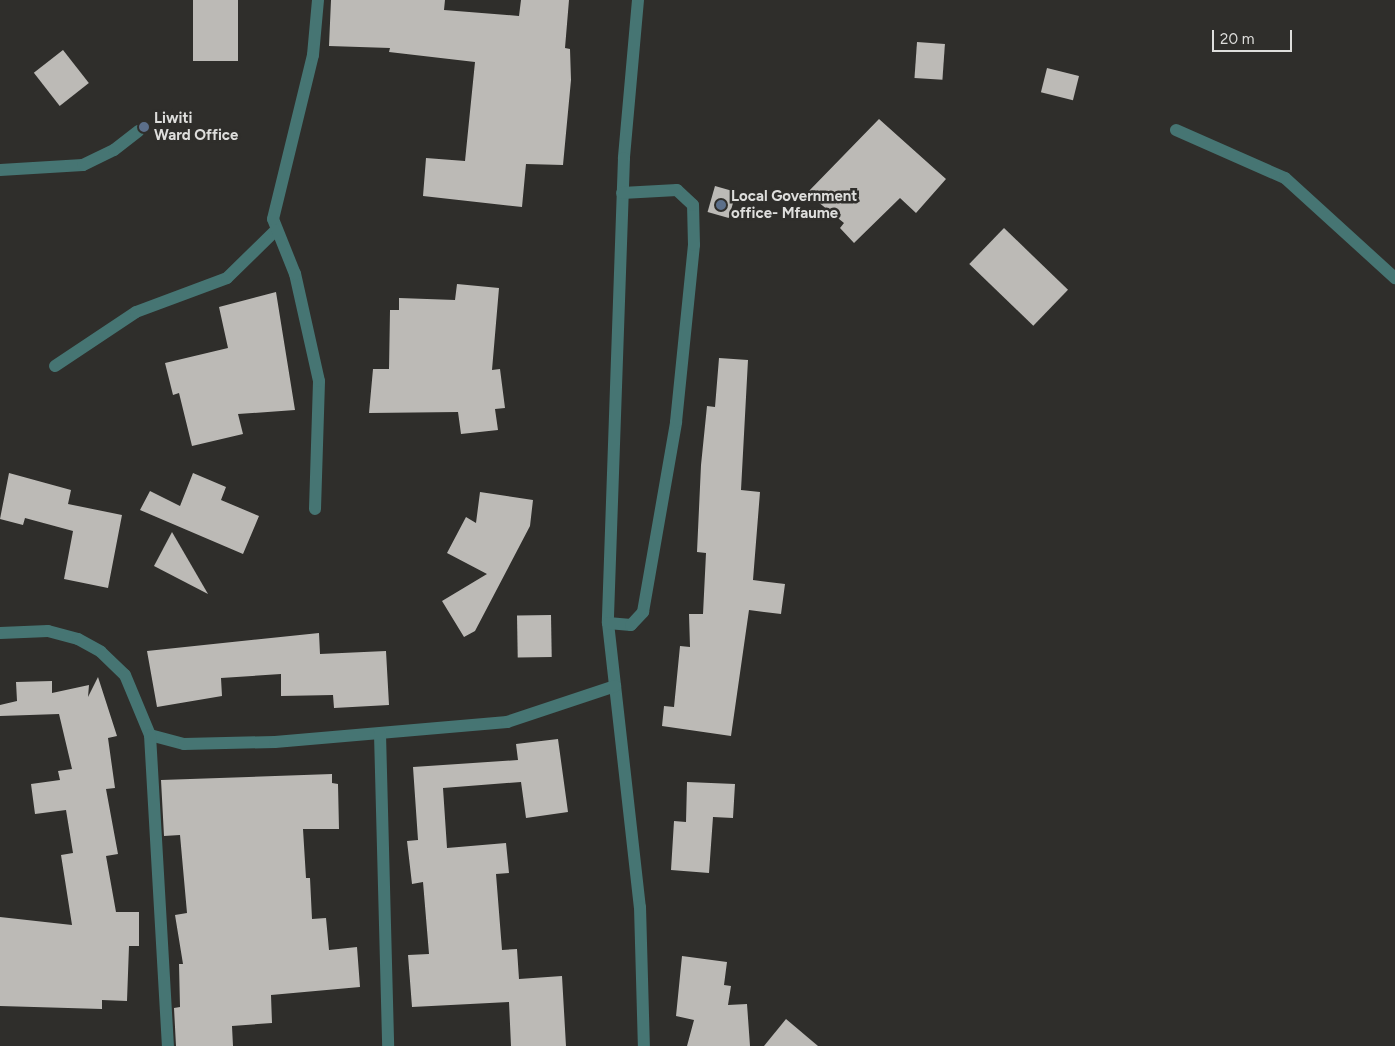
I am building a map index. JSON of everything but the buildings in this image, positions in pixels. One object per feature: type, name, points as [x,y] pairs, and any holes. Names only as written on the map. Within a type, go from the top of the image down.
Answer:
[{"type":"street","points":[[315,509],[319,381],[295,274],[276,230],[274,203],[290,156],[313,55],[318,0]]},
{"type":"street","points":[[638,0],[622,193],[608,623],[640,907],[644,1046]]},
{"type":"street","points":[[1176,130],[1285,178],[1395,278]]},
{"type":"street","points":[[0,170],[83,165],[114,150],[138,131]]},
{"type":"street","points":[[608,623],[631,625],[643,612],[676,422],[694,245],[693,206],[677,190],[622,193]]},
{"type":"street","points":[[55,366],[136,312],[227,278],[276,230]]},
{"type":"street","points":[[0,633],[48,631],[78,639],[101,652],[125,675],[150,735],[168,1046]]},
{"type":"street","points":[[150,735],[184,744],[217,745],[380,734],[507,722],[615,686]]},
{"type":"street","points":[[380,734],[388,1046]]},
{"type":"place","name":"Liwiti Ward Office","points":[[144,127]]},
{"type":"place","name":"Local Government office- Mfaume","points":[[721,205]]}]
